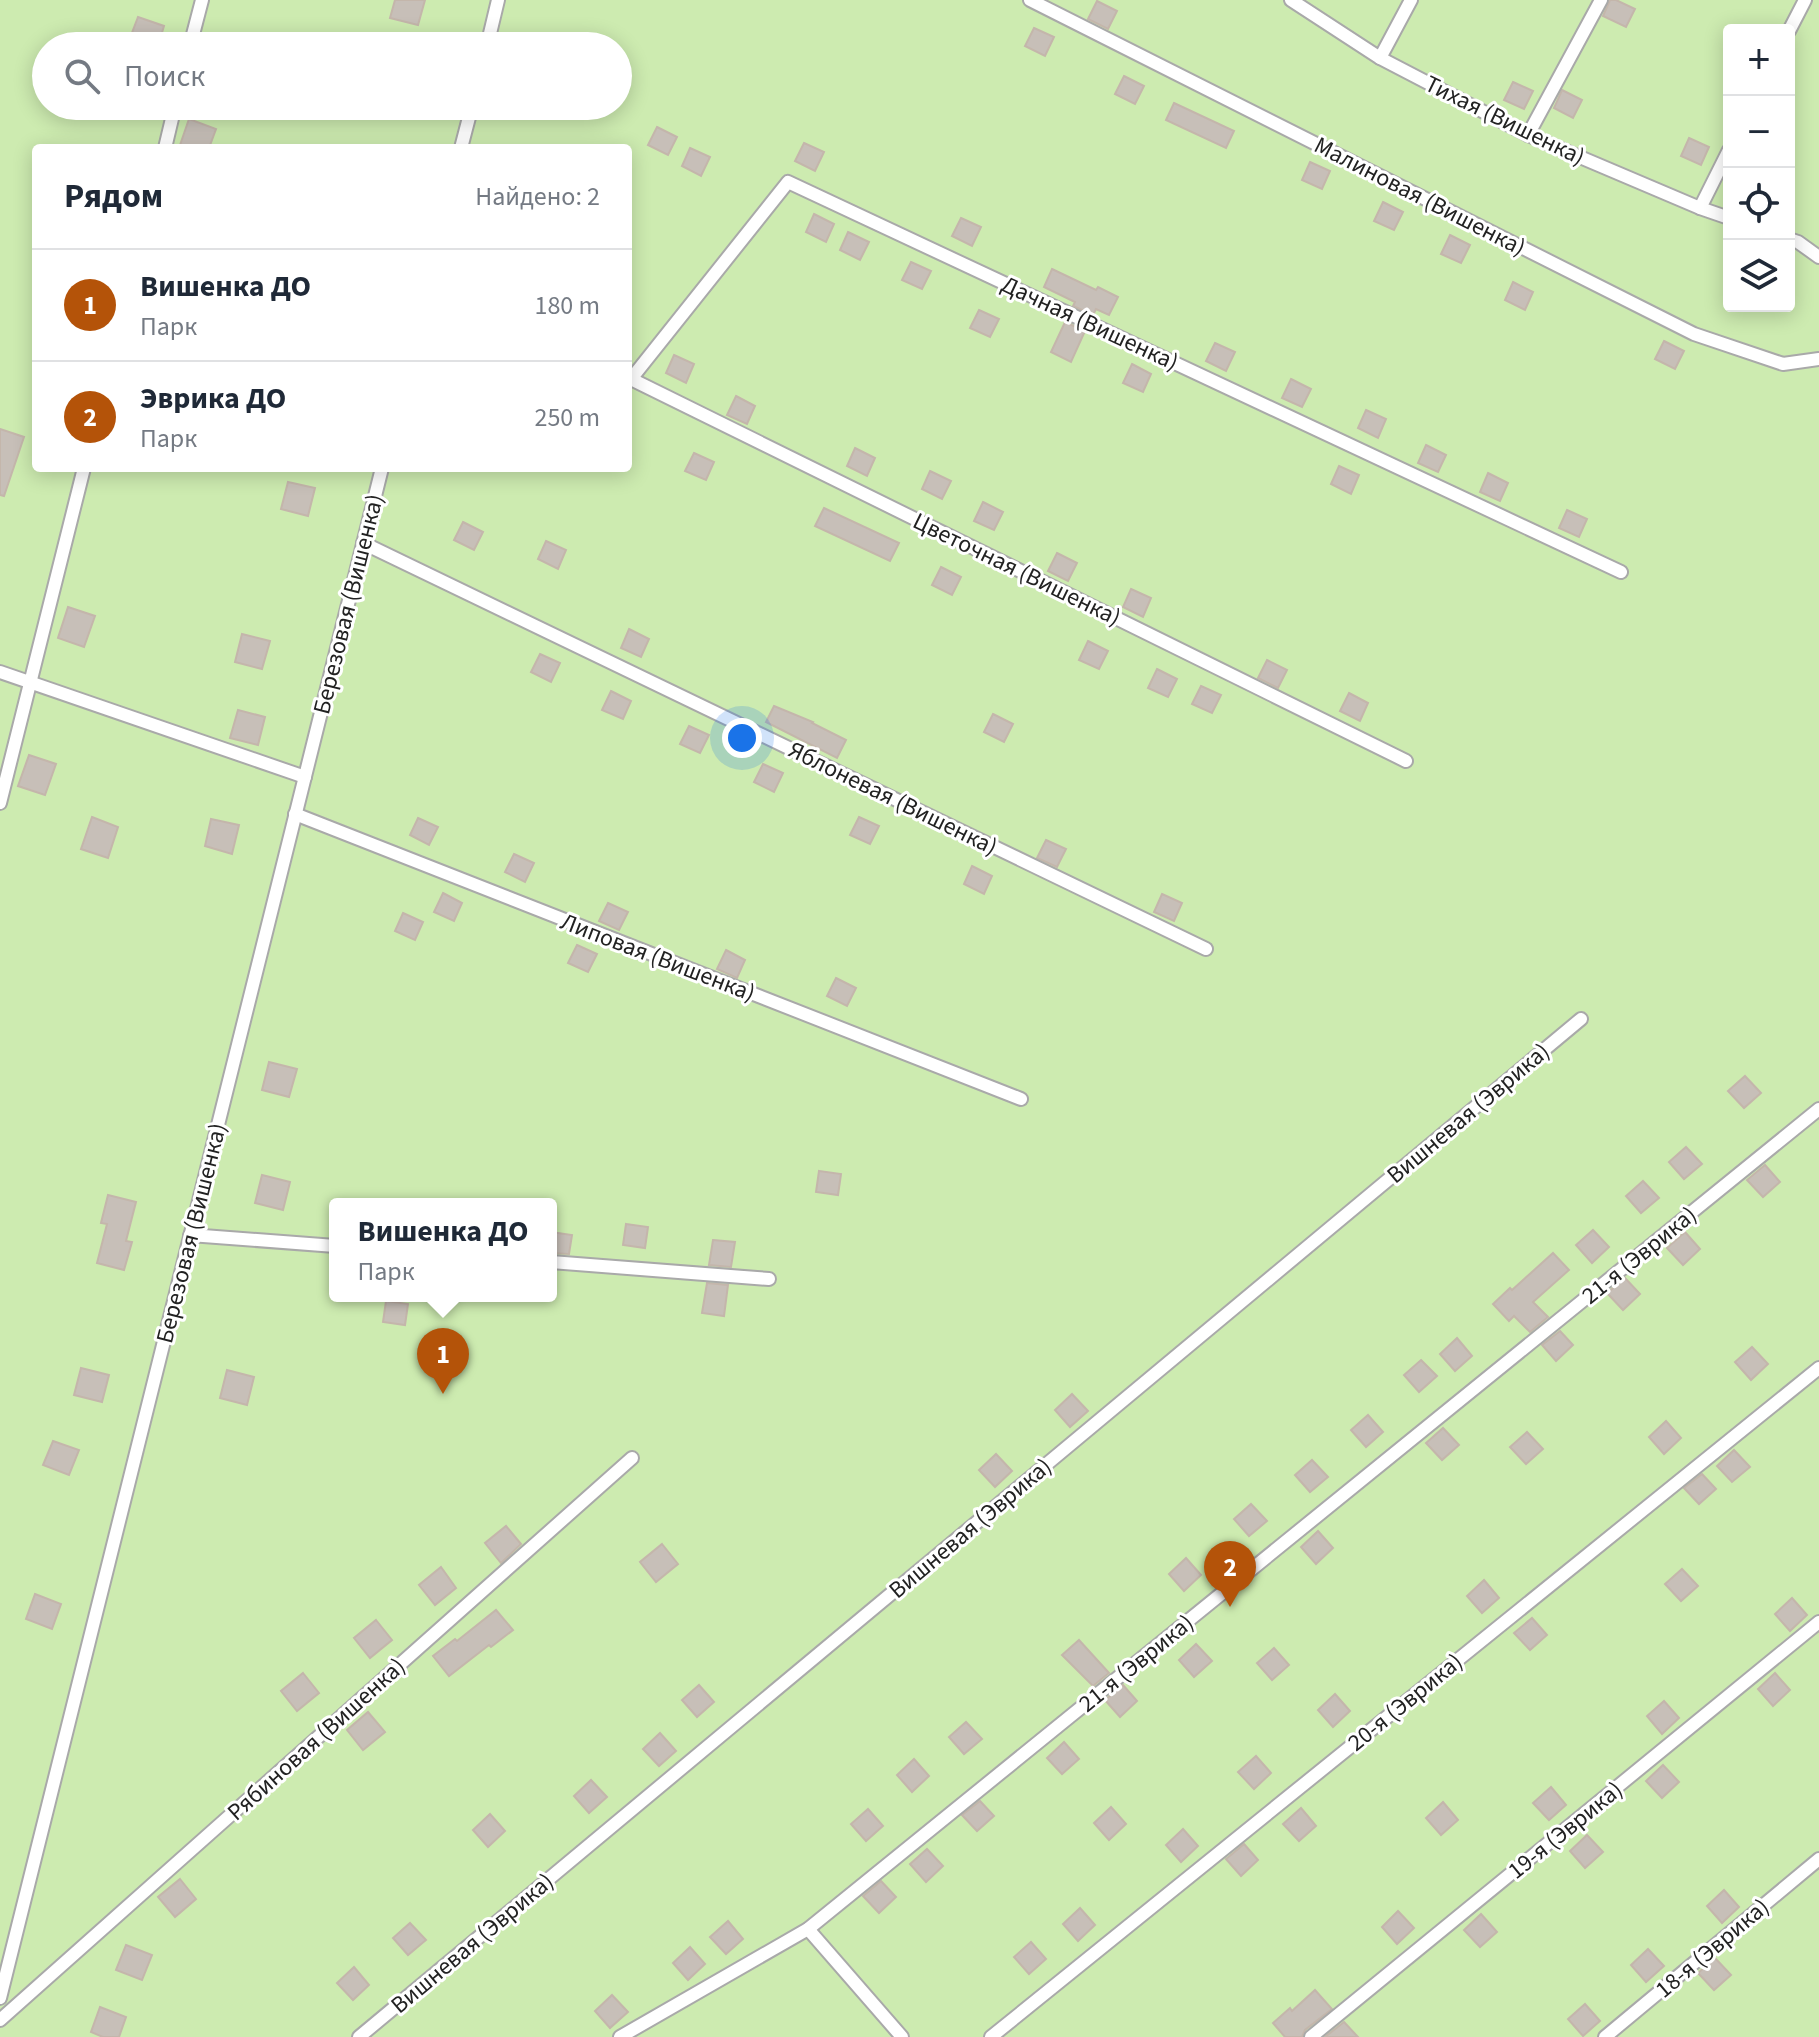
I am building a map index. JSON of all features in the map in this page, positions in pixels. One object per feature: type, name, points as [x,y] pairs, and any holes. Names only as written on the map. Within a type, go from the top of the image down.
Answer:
[{"type":"lane","points":[[194,32],[202,0]]},
{"type":"lane","points":[[490,32],[498,0]]},
{"type":"lane","name":"Малиновая (Вишенка)","points":[[1030,0],[1694,334],[1783,364],[1819,359]]},
{"type":"lane","name":"Тихая (Вишенка)","points":[[1291,0],[1380,58],[1528,135],[1723,216]]},
{"type":"lane","points":[[1380,58],[1411,0]]},
{"type":"lane","points":[[1528,135],[1601,0]]},
{"type":"lane","points":[[1793,24],[1805,0]]},
{"type":"lane","points":[[166,144],[172,120]]},
{"type":"lane","points":[[462,144],[468,120]]},
{"type":"lane","points":[[1700,208],[1723,162]]},
{"type":"lane","name":"Дачная (Вишенка)","points":[[632,377],[788,182],[1621,572]]},
{"type":"lane","points":[[1792,240],[1819,257]]},
{"type":"lane","name":"Цветочная (Вишенка)","points":[[632,380],[1406,761]]},
{"type":"lane","points":[[0,803],[83,472]]},
{"type":"lane","name":"Березовая (Вишенка)","points":[[0,1998],[381,472]]},
{"type":"lane","name":"Яблоневая (Вишенка)","points":[[363,543],[1206,949]]},
{"type":"lane","points":[[0,672],[305,777]]},
{"type":"lane","name":"Липовая (Вишенка)","points":[[295,814],[1021,1099]]},
{"type":"lane","name":"Вишневая (Эврика)","points":[[359,2037],[1581,1019]]},
{"type":"lane","name":"21-я (Эврика)","points":[[620,2037],[808,1929],[1819,1109]]},
{"type":"lane","points":[[190,1235],[329,1246]]},
{"type":"lane","points":[[557,1262],[769,1279]]},
{"type":"lane","name":"20-я (Эврика)","points":[[991,2037],[1819,1368]]},
{"type":"lane","name":"Рябиновая (Вишенка)","points":[[0,2020],[632,1458]]},
{"type":"lane","name":"19-я (Эврика)","points":[[1311,2037],[1819,1622]]},
{"type":"lane","name":"18-я (Эврика)","points":[[1605,2037],[1819,1859]]},
{"type":"lane","points":[[808,1929],[902,2037]]},
{"type":"green space","points":[[0,0],[1819,0],[1819,2037],[0,2037]]},
{"type":"building","points":[[395,0],[425,0],[418,25],[390,18]]},
{"type":"building","points":[[1610,0],[1635,9],[1626,27],[1603,16]]},
{"type":"building","points":[[1097,1],[1117,11],[1108,29],[1088,19]]},
{"type":"building","points":[[138,17],[164,26],[162,32],[132,32]]},
{"type":"building","points":[[1034,28],[1054,37],[1045,56],[1025,46]]},
{"type":"building","points":[[1124,76],[1144,86],[1135,104],[1115,94]]},
{"type":"building","points":[[1513,82],[1533,91],[1524,109],[1504,100]]},
{"type":"building","points":[[1562,90],[1582,100],[1573,118],[1554,108]]},
{"type":"building","points":[[1174,103],[1234,131],[1226,148],[1166,120]]},
{"type":"building","points":[[189,120],[216,129],[210,144],[180,144]]},
{"type":"building","points":[[657,127],[677,137],[668,155],[648,145]]},
{"type":"building","points":[[1689,138],[1709,147],[1701,165],[1681,156]]},
{"type":"building","points":[[804,143],[824,152],[815,171],[795,161]]},
{"type":"building","points":[[690,148],[710,157],[701,176],[682,166]]},
{"type":"building","points":[[1310,162],[1330,171],[1322,189],[1302,180]]},
{"type":"building","points":[[1383,202],[1403,212],[1394,230],[1374,221]]},
{"type":"building","points":[[814,214],[834,224],[826,242],[806,232]]},
{"type":"building","points":[[961,218],[981,227],[972,246],[952,236]]},
{"type":"building","points":[[848,232],[869,242],[860,260],[840,250]]},
{"type":"building","points":[[1450,235],[1470,245],[1461,263],[1441,254]]},
{"type":"building","points":[[911,262],[931,271],[922,289],[902,280]]},
{"type":"building","points":[[1052,269],[1118,297],[1109,315],[1096,309],[1093,315],[1044,287]]},
{"type":"building","points":[[1513,282],[1533,292],[1525,310],[1505,300]]},
{"type":"building","points":[[979,310],[999,319],[990,337],[970,328]]},
{"type":"building","points":[[1065,322],[1085,331],[1071,362],[1051,352]]},
{"type":"building","points":[[1664,341],[1684,351],[1675,369],[1655,359]]},
{"type":"building","points":[[1215,343],[1235,352],[1226,371],[1206,361]]},
{"type":"building","points":[[674,355],[694,364],[686,383],[666,373]]},
{"type":"building","points":[[1132,364],[1151,374],[1143,392],[1123,383]]},
{"type":"building","points":[[1291,379],[1311,389],[1302,407],[1282,398]]},
{"type":"building","points":[[736,396],[755,406],[747,424],[727,415]]},
{"type":"building","points":[[1366,410],[1386,419],[1378,438],[1358,428]]},
{"type":"building","points":[[0,429],[24,437],[4,496],[0,495]]},
{"type":"building","points":[[1426,445],[1446,455],[1438,472],[1418,463]]},
{"type":"building","points":[[855,448],[875,458],[867,476],[847,466]]},
{"type":"building","points":[[694,453],[714,462],[706,480],[685,471]]},
{"type":"building","points":[[1339,466],[1359,475],[1351,494],[1331,484]]},
{"type":"building","points":[[930,471],[951,481],[942,499],[922,489]]},
{"type":"building","points":[[1488,473],[1508,483],[1500,501],[1480,492]]},
{"type":"building","points":[[288,482],[315,488],[308,516],[281,509]]},
{"type":"building","points":[[983,502],[1003,512],[994,530],[974,521]]},
{"type":"building","points":[[824,508],[899,543],[890,561],[815,526]]},
{"type":"building","points":[[1567,510],[1587,519],[1579,537],[1559,528]]},
{"type":"building","points":[[463,522],[483,532],[474,550],[454,540]]},
{"type":"building","points":[[546,541],[566,550],[558,569],[538,559]]},
{"type":"building","points":[[1057,553],[1077,563],[1068,581],[1048,571]]},
{"type":"building","points":[[941,567],[961,577],[952,595],[932,585]]},
{"type":"building","points":[[1131,589],[1151,598],[1143,617],[1123,607]]},
{"type":"building","points":[[68,607],[95,616],[84,647],[58,638]]},
{"type":"building","points":[[629,629],[649,639],[641,657],[621,648]]},
{"type":"building","points":[[242,634],[270,641],[262,669],[235,662]]},
{"type":"building","points":[[1088,641],[1108,651],[1099,669],[1079,660]]},
{"type":"building","points":[[540,654],[560,663],[551,682],[531,672]]},
{"type":"building","points":[[1267,660],[1287,670],[1278,688],[1258,678]]},
{"type":"building","points":[[1157,669],[1177,679],[1168,697],[1148,688]]},
{"type":"building","points":[[1201,686],[1221,695],[1212,713],[1192,704]]},
{"type":"building","points":[[611,691],[631,701],[623,719],[602,710]]},
{"type":"building","points":[[1349,693],[1368,703],[1360,721],[1340,711]]},
{"type":"building","points":[[774,706],[846,740],[837,758],[766,722]]},
{"type":"building","points":[[238,710],[265,717],[258,745],[230,738]]},
{"type":"building","points":[[993,714],[1013,724],[1004,742],[984,732]]},
{"type":"building","points":[[689,726],[709,735],[700,753],[680,744]]},
{"type":"building","points":[[29,755],[56,764],[45,795],[18,786]]},
{"type":"building","points":[[763,764],[783,773],[774,792],[754,782]]},
{"type":"building","points":[[92,817],[118,827],[108,858],[81,849]]},
{"type":"building","points":[[859,817],[879,826],[870,844],[850,835]]},
{"type":"building","points":[[418,818],[438,827],[429,845],[410,835]]},
{"type":"building","points":[[211,819],[239,825],[232,854],[205,846]]},
{"type":"building","points":[[1046,840],[1066,849],[1057,867],[1037,858]]},
{"type":"building","points":[[514,854],[534,863],[525,882],[505,872]]},
{"type":"building","points":[[972,866],[992,876],[984,894],[964,884]]},
{"type":"building","points":[[443,893],[462,903],[454,921],[434,912]]},
{"type":"building","points":[[1162,894],[1182,903],[1174,921],[1154,912]]},
{"type":"building","points":[[608,903],[628,912],[619,930],[599,921]]},
{"type":"building","points":[[403,913],[423,922],[415,940],[395,931]]},
{"type":"building","points":[[577,945],[597,954],[588,972],[568,963]]},
{"type":"building","points":[[726,950],[745,960],[737,978],[717,969]]},
{"type":"building","points":[[836,978],[856,988],[847,1006],[827,996]]},
{"type":"building","points":[[269,1062],[297,1069],[289,1097],[262,1090]]},
{"type":"building","points":[[1745,1076],[1761,1093],[1744,1108],[1728,1091]]},
{"type":"building","points":[[1686,1147],[1702,1164],[1684,1179],[1669,1162]]},
{"type":"building","points":[[1765,1165],[1780,1182],[1763,1197],[1747,1180]]},
{"type":"building","points":[[819,1171],[841,1174],[838,1195],[816,1192]]},
{"type":"building","points":[[262,1175],[290,1182],[283,1210],[255,1203]]},
{"type":"building","points":[[1643,1181],[1659,1198],[1641,1213],[1626,1196]]},
{"type":"building","points":[[108,1195],[136,1202],[126,1241],[132,1242],[124,1270],[97,1263],[107,1224],[101,1223]]},
{"type":"building","points":[[626,1224],[648,1227],[645,1248],[623,1245]]},
{"type":"building","points":[[1593,1230],[1609,1247],[1592,1263],[1576,1245]]},
{"type":"building","points":[[1685,1232],[1700,1249],[1683,1265],[1667,1248]]},
{"type":"building","points":[[557,1233],[572,1235],[569,1254],[557,1253]]},
{"type":"building","points":[[713,1240],[735,1242],[731,1267],[709,1265]]},
{"type":"building","points":[[1553,1253],[1569,1270],[1533,1302],[1548,1317],[1530,1332],[1514,1316],[1509,1321],[1493,1304]]},
{"type":"building","points":[[1625,1278],[1640,1294],[1623,1310],[1607,1293]]},
{"type":"building","points":[[707,1283],[728,1285],[724,1316],[702,1313]]},
{"type":"building","points":[[386,1302],[408,1304],[405,1325],[383,1322]]},
{"type":"building","points":[[1560,1331],[1573,1345],[1556,1361],[1542,1345]]},
{"type":"building","points":[[1457,1338],[1472,1356],[1455,1371],[1440,1354]]},
{"type":"building","points":[[1752,1347],[1768,1364],[1751,1380],[1735,1362]]},
{"type":"building","points":[[1421,1360],[1437,1376],[1419,1392],[1404,1375]]},
{"type":"building","points":[[81,1368],[109,1375],[102,1402],[74,1395]]},
{"type":"building","points":[[227,1370],[254,1377],[247,1405],[220,1398]]},
{"type":"building","points":[[1072,1394],[1088,1411],[1070,1427],[1055,1410]]},
{"type":"building","points":[[1368,1415],[1383,1432],[1366,1447],[1351,1430]]},
{"type":"building","points":[[1666,1421],[1681,1438],[1664,1454],[1649,1437]]},
{"type":"building","points":[[1443,1428],[1459,1445],[1442,1460],[1426,1443]]},
{"type":"building","points":[[1527,1432],[1543,1449],[1526,1464],[1510,1447]]},
{"type":"building","points":[[53,1441],[79,1450],[69,1475],[43,1465]]},
{"type":"building","points":[[1734,1450],[1750,1467],[1732,1482],[1717,1466]]},
{"type":"building","points":[[996,1454],[1012,1471],[995,1487],[979,1470]]},
{"type":"building","points":[[1312,1460],[1328,1477],[1310,1492],[1295,1475]]},
{"type":"building","points":[[1702,1474],[1716,1489],[1699,1504],[1684,1488]]},
{"type":"building","points":[[1251,1504],[1267,1521],[1249,1536],[1234,1519]]},
{"type":"building","points":[[506,1526],[521,1544],[501,1563],[485,1543]]},
{"type":"building","points":[[1318,1531],[1333,1548],[1316,1564],[1301,1547]]},
{"type":"building","points":[[662,1544],[678,1564],[656,1582],[640,1562]]},
{"type":"building","points":[[1186,1558],[1201,1575],[1184,1591],[1169,1574]]},
{"type":"building","points":[[441,1567],[456,1588],[435,1605],[419,1585]]},
{"type":"building","points":[[1682,1569],[1698,1586],[1681,1601],[1665,1584]]},
{"type":"building","points":[[1484,1580],[1499,1598],[1482,1613],[1467,1596]]},
{"type":"building","points":[[35,1594],[61,1604],[52,1629],[26,1619]]},
{"type":"building","points":[[1792,1598],[1807,1615],[1790,1631],[1775,1614]]},
{"type":"building","points":[[496,1610],[513,1630],[449,1676],[433,1656]]},
{"type":"building","points":[[1532,1618],[1547,1635],[1530,1650],[1514,1633]]},
{"type":"building","points":[[376,1620],[392,1640],[370,1658],[354,1638]]},
{"type":"building","points":[[1079,1640],[1109,1673],[1093,1686],[1062,1655]]},
{"type":"building","points":[[1196,1644],[1212,1661],[1194,1677],[1179,1660]]},
{"type":"building","points":[[1274,1648],[1289,1665],[1272,1680],[1257,1663]]},
{"type":"building","points":[[303,1673],[319,1693],[297,1711],[281,1691]]},
{"type":"building","points":[[1775,1673],[1790,1690],[1773,1706],[1758,1689]]},
{"type":"building","points":[[699,1685],[714,1702],[697,1717],[682,1700]]},
{"type":"building","points":[[1123,1685],[1137,1701],[1120,1717],[1105,1700]]},
{"type":"building","points":[[1335,1694],[1350,1711],[1333,1727],[1318,1710]]},
{"type":"building","points":[[1664,1701],[1679,1718],[1662,1734],[1647,1716]]},
{"type":"building","points":[[368,1712],[385,1732],[363,1750],[347,1730]]},
{"type":"building","points":[[966,1722],[982,1739],[964,1754],[949,1737]]},
{"type":"building","points":[[660,1733],[676,1751],[659,1766],[643,1749]]},
{"type":"building","points":[[1064,1742],[1079,1759],[1062,1774],[1047,1758]]},
{"type":"building","points":[[1256,1756],[1271,1773],[1254,1789],[1238,1772]]},
{"type":"building","points":[[914,1759],[929,1776],[912,1792],[897,1775]]},
{"type":"building","points":[[1663,1765],[1679,1782],[1662,1798],[1646,1781]]},
{"type":"building","points":[[591,1780],[607,1797],[589,1813],[574,1796]]},
{"type":"building","points":[[1551,1787],[1566,1805],[1549,1820],[1533,1803]]},
{"type":"building","points":[[980,1801],[994,1816],[977,1831],[962,1815]]},
{"type":"building","points":[[1443,1802],[1458,1820],[1441,1835],[1426,1818]]},
{"type":"building","points":[[1111,1807],[1126,1824],[1109,1840],[1094,1823]]},
{"type":"building","points":[[1301,1808],[1316,1826],[1299,1841],[1283,1824]]},
{"type":"building","points":[[868,1809],[883,1826],[866,1841],[851,1824]]},
{"type":"building","points":[[490,1814],[505,1831],[488,1847],[473,1830]]},
{"type":"building","points":[[1183,1829],[1198,1846],[1181,1862],[1166,1845]]},
{"type":"building","points":[[1587,1835],[1603,1852],[1585,1868],[1570,1851]]},
{"type":"building","points":[[1244,1844],[1258,1860],[1241,1876],[1226,1859]]},
{"type":"building","points":[[927,1849],[943,1866],[926,1882],[910,1864]]},
{"type":"building","points":[[180,1879],[196,1899],[175,1917],[158,1897]]},
{"type":"building","points":[[881,1881],[896,1897],[879,1913],[863,1896]]},
{"type":"building","points":[[1724,1890],[1739,1907],[1722,1923],[1707,1906]]},
{"type":"building","points":[[1080,1908],[1095,1925],[1078,1941],[1063,1924]]},
{"type":"building","points":[[1398,1911],[1414,1928],[1397,1944],[1382,1927]]},
{"type":"building","points":[[1481,1914],[1497,1932],[1480,1947],[1464,1930]]},
{"type":"building","points":[[728,1921],[743,1939],[726,1954],[710,1937]]},
{"type":"building","points":[[410,1923],[426,1940],[408,1955],[393,1938]]},
{"type":"building","points":[[1031,1942],[1046,1959],[1029,1974],[1014,1957]]},
{"type":"building","points":[[126,1945],[152,1955],[142,1980],[116,1970]]},
{"type":"building","points":[[690,1947],[705,1964],[688,1980],[673,1963]]},
{"type":"building","points":[[1648,1949],[1664,1966],[1646,1982],[1631,1965]]},
{"type":"building","points":[[1715,1958],[1731,1975],[1714,1990],[1698,1973]]},
{"type":"building","points":[[354,1967],[369,1985],[353,2000],[337,1983]]},
{"type":"building","points":[[1315,1990],[1332,2009],[1305,2030],[1302,2037],[1285,2037],[1273,2023]]},
{"type":"building","points":[[612,1995],[628,2012],[610,2028],[595,2011]]},
{"type":"building","points":[[1585,2004],[1600,2021],[1583,2036],[1568,2019]]},
{"type":"building","points":[[100,2007],[126,2017],[119,2037],[103,2037],[91,2032]]},
{"type":"building","points":[[1344,2022],[1358,2037],[1325,2037]]},
{"type":"place","name":"Вишенка ДО","points":[[443,1394]]},
{"type":"place","name":"Эврика ДО","points":[[1230,1607]]}]
